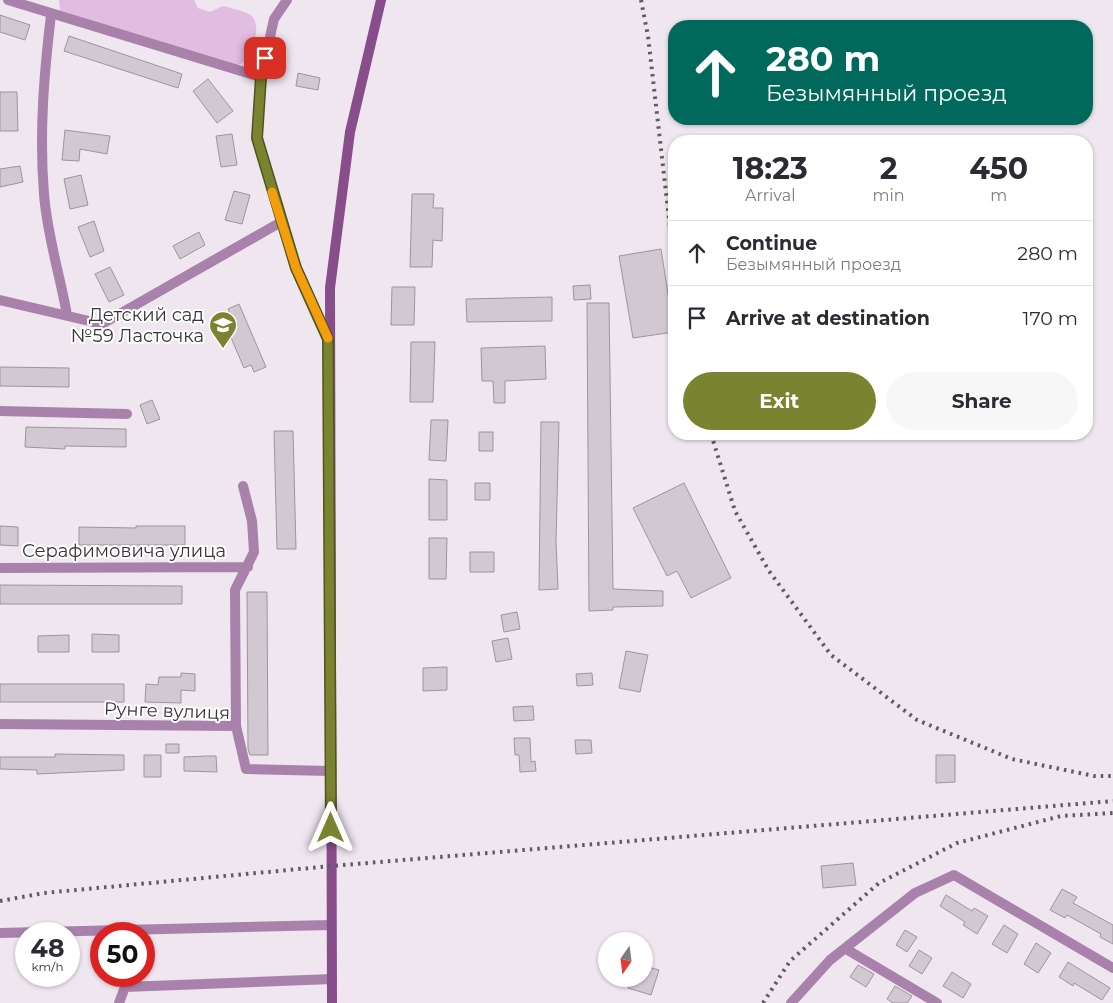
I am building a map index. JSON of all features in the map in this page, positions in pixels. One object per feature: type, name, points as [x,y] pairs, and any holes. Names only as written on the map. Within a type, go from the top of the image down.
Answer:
[{"type":"main road","points":[[332,1003],[328,339],[330,288],[350,132],[380,0]]},
{"type":"street","points":[[8,0],[51,15],[261,77]]},
{"type":"street","points":[[286,0],[274,19],[261,77],[257,138],[296,268],[328,339]]},
{"type":"street","points":[[51,15],[44,76],[42,137],[44,196],[67,315]]},
{"type":"street","points":[[0,300],[102,324],[282,222]]},
{"type":"street","points":[[0,411],[127,414]]},
{"type":"street","points":[[236,726],[235,590],[254,552],[252,521],[244,486]]},
{"type":"street","name":"Серафимовича улица","points":[[0,568],[248,567]]},
{"type":"street","name":"Рунге вулиця","points":[[0,724],[236,726],[246,770],[330,771]]},
{"type":"street","points":[[790,1003],[817,972],[915,893],[954,875],[1113,968]]},
{"type":"street","points":[[0,933],[331,925]]},
{"type":"street","points":[[846,949],[937,1003]]},
{"type":"street","points":[[120,1003],[125,987],[332,979]]},
{"type":"shaded area","points":[[59,0],[194,0],[198,8],[210,12],[223,6],[247,13],[255,22],[256,36],[247,61],[236,66],[60,11]]},
{"type":"building","points":[[0,15],[30,25],[25,40],[0,32]]},
{"type":"building","points":[[69,36],[182,74],[178,88],[64,51]]},
{"type":"building","points":[[298,73],[320,78],[318,90],[296,86]]},
{"type":"building","points":[[208,79],[233,111],[217,123],[193,91]]},
{"type":"building","points":[[0,92],[17,92],[18,131],[0,131]]},
{"type":"building","points":[[65,130],[110,136],[107,154],[80,149],[79,161],[62,160]]},
{"type":"building","points":[[232,134],[237,165],[221,167],[216,136]]},
{"type":"building","points":[[20,166],[23,182],[0,187],[0,169]]},
{"type":"building","points":[[81,175],[88,205],[70,209],[64,179]]},
{"type":"building","points":[[234,191],[250,195],[242,224],[225,220]]},
{"type":"building","points":[[412,194],[434,194],[433,208],[443,208],[442,241],[433,240],[432,267],[410,267]]},
{"type":"building","points":[[94,221],[104,251],[90,257],[78,227]]},
{"type":"building","points":[[199,232],[205,245],[180,259],[173,246]]},
{"type":"building","points":[[661,249],[668,294],[668,333],[633,338],[619,256]]},
{"type":"building","points":[[110,267],[124,295],[109,302],[95,274]]},
{"type":"building","points":[[590,285],[591,299],[574,300],[573,286]]},
{"type":"building","points":[[392,287],[415,287],[414,325],[391,325]]},
{"type":"building","points":[[552,297],[552,321],[467,322],[466,299]]},
{"type":"building","points":[[587,303],[609,303],[613,589],[663,591],[663,606],[613,607],[613,610],[589,611]]},
{"type":"building","points":[[239,304],[266,367],[254,372],[251,365],[244,368],[223,319],[231,316],[228,309]]},
{"type":"building","points":[[411,342],[435,342],[433,402],[410,402]]},
{"type":"building","points":[[545,346],[546,379],[505,381],[505,403],[494,403],[493,381],[482,381],[481,348]]},
{"type":"building","points":[[0,367],[69,368],[69,387],[0,386]]},
{"type":"building","points":[[152,400],[160,419],[147,424],[140,405]]},
{"type":"building","points":[[431,420],[448,420],[446,461],[429,460]]},
{"type":"building","points":[[541,422],[559,422],[556,541],[558,589],[539,590]]},
{"type":"building","points":[[26,427],[126,429],[126,447],[65,446],[65,449],[25,447]]},
{"type":"building","points":[[274,431],[293,431],[296,549],[277,549]]},
{"type":"building","points":[[479,432],[493,432],[493,451],[479,451]]},
{"type":"building","points":[[429,479],[447,480],[447,520],[429,520]]},
{"type":"building","points":[[475,483],[490,483],[490,500],[475,500]]},
{"type":"building","points":[[684,483],[731,578],[691,598],[677,571],[667,576],[633,508]]},
{"type":"building","points":[[0,526],[18,527],[18,546],[0,545]]},
{"type":"building","points":[[136,526],[185,526],[185,545],[79,545],[79,527],[136,528]]},
{"type":"building","points":[[429,538],[447,538],[446,579],[429,579]]},
{"type":"building","points":[[470,552],[494,552],[494,572],[470,572]]},
{"type":"building","points":[[0,585],[182,586],[182,604],[0,604]]},
{"type":"building","points":[[247,592],[267,592],[268,755],[250,755],[248,749]]},
{"type":"building","points":[[517,612],[520,629],[504,632],[501,615]]},
{"type":"building","points":[[92,634],[119,635],[119,652],[92,652]]},
{"type":"building","points":[[69,635],[69,652],[38,652],[38,636]]},
{"type":"building","points":[[508,638],[512,659],[496,662],[492,641]]},
{"type":"building","points":[[626,651],[648,655],[640,692],[619,688]]},
{"type":"building","points":[[447,667],[447,690],[423,691],[423,668]]},
{"type":"building","points":[[181,673],[195,674],[195,691],[181,690],[181,703],[145,702],[146,684],[158,685],[159,677],[181,677]]},
{"type":"building","points":[[592,673],[593,685],[577,686],[576,674]]},
{"type":"building","points":[[0,684],[124,684],[124,702],[0,702]]},
{"type":"building","points":[[533,706],[534,720],[514,721],[513,707]]},
{"type":"building","points":[[514,738],[530,738],[531,762],[535,761],[536,771],[520,772],[519,755],[515,755]]},
{"type":"building","points":[[575,740],[591,740],[592,753],[576,754]]},
{"type":"building","points":[[166,744],[179,744],[179,753],[166,753]]},
{"type":"building","points":[[55,754],[124,755],[124,770],[37,774],[37,770],[0,769],[0,757],[55,757]]},
{"type":"building","points":[[144,755],[161,755],[161,777],[144,777]]},
{"type":"building","points":[[936,755],[955,755],[955,782],[936,783]]},
{"type":"building","points":[[216,756],[217,772],[184,771],[184,757]]},
{"type":"building","points":[[853,863],[856,885],[823,888],[821,866]]},
{"type":"building","points":[[1062,889],[1077,897],[1073,903],[1113,925],[1113,944],[1100,937],[1101,934],[1067,915],[1065,918],[1050,910]]},
{"type":"building","points":[[946,895],[972,911],[974,908],[988,916],[977,934],[963,925],[965,922],[940,906]]},
{"type":"building","points":[[1004,925],[1018,934],[1007,953],[992,944]]},
{"type":"building","points":[[905,930],[917,937],[907,952],[896,945]]},
{"type":"building","points":[[1036,943],[1051,953],[1038,973],[1024,964]]},
{"type":"building","points":[[919,950],[932,958],[922,974],[909,966]]},
{"type":"building","points":[[1068,962],[1110,988],[1102,1000],[1074,983],[1073,986],[1059,977]]},
{"type":"building","points":[[858,965],[874,974],[866,987],[850,977]]},
{"type":"building","points":[[653,968],[659,970],[651,995],[628,988],[652,988]]},
{"type":"building","points":[[952,972],[971,984],[963,998],[943,986]]},
{"type":"building","points":[[895,986],[912,996],[907,1003],[893,1003],[887,999]]},
{"type":"railway","points":[[641,0],[648,36],[668,210]]},
{"type":"railway","points":[[713,440],[735,511],[769,571],[831,655],[917,720],[1012,759],[1094,776],[1113,776]]},
{"type":"railway","points":[[0,901],[44,893],[331,866],[1113,801]]},
{"type":"railway","points":[[763,1003],[790,961],[879,883],[957,843],[1061,816],[1113,813]]},
{"type":"slow traffic","points":[[272,192],[296,268],[328,338]]},
{"type":"place","name":"Детский сад №59 Ласточка","points":[[223,349]]},
{"type":"route","points":[[265,58],[261,77],[257,138],[296,268],[328,339],[331,828]]}]
